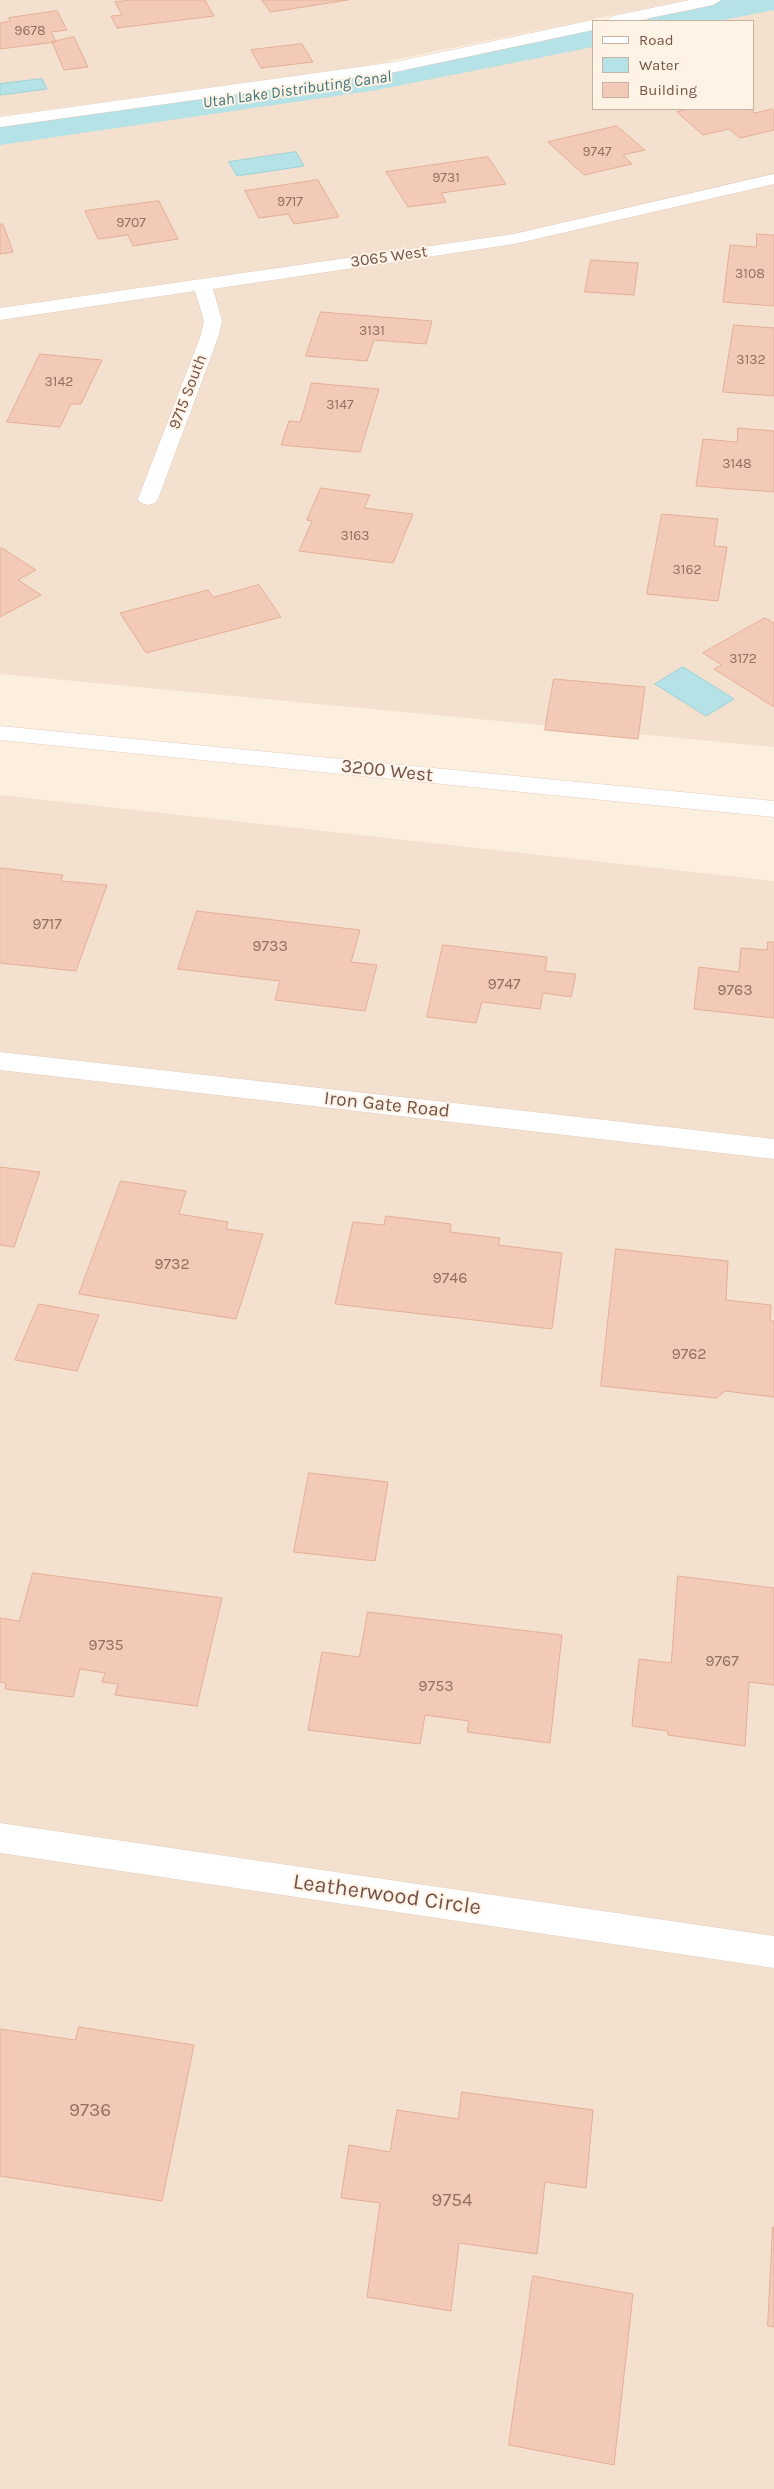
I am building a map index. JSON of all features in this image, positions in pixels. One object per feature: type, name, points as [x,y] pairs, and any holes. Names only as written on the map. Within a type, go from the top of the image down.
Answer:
[{"type":"street","points":[[618,20],[713,0]]},
{"type":"street","points":[[0,122],[395,67],[592,26]]},
{"type":"street","name":"3065 West","points":[[0,314],[514,239],[774,180]]},
{"type":"street","name":"9715 South","points":[[148,498],[210,335],[213,321],[202,284]]},
{"type":"street","name":"3200 West","points":[[0,733],[774,809]]},
{"type":"street","name":"Iron Gate Road","points":[[0,1061],[774,1149]]},
{"type":"street","name":"Leatherwood Circle","points":[[0,1838],[774,1952]]},
{"type":"shaded area","points":[[0,0],[685,0],[359,67],[0,116]]},
{"type":"shaded area","points":[[774,9],[774,747],[0,674],[0,142],[393,86],[592,45],[592,110],[754,110],[754,20],[718,20]]},
{"type":"shaded area","points":[[0,795],[774,881],[774,2489],[0,2489]]},
{"type":"water","points":[[42,79],[47,89],[0,95],[0,84]]},
{"type":"water","points":[[296,152],[304,166],[237,176],[229,162]]},
{"type":"water","points":[[683,667],[734,699],[706,716],[655,684]]},
{"type":"building","points":[[132,0],[205,0],[214,16],[117,28],[111,16],[122,15],[115,2]]},
{"type":"building","points":[[262,0],[348,0],[271,12]]},
{"type":"building","points":[[57,11],[67,30],[51,32],[56,42],[0,49],[0,23],[10,21],[9,18]]},
{"type":"building","points":[[74,37],[88,67],[64,70],[52,42]]},
{"type":"building","points":[[302,44],[313,62],[261,68],[251,50]]},
{"type":"building","points":[[772,109],[774,111],[774,130],[740,138],[729,129],[703,135],[677,112],[686,110],[751,110],[755,113]]},
{"type":"building","points":[[617,126],[645,150],[623,155],[632,164],[584,175],[548,142]]},
{"type":"building","points":[[488,157],[506,184],[441,193],[446,202],[408,207],[386,172]]},
{"type":"building","points":[[318,180],[339,217],[294,224],[288,214],[259,218],[245,191]]},
{"type":"building","points":[[159,201],[178,239],[133,246],[128,235],[98,239],[85,211]]},
{"type":"building","points":[[3,224],[13,252],[0,254],[0,225]]},
{"type":"building","points":[[757,234],[774,235],[774,306],[723,302],[730,245],[756,247]]},
{"type":"building","points":[[591,260],[638,263],[634,295],[585,292]]},
{"type":"building","points":[[321,312],[432,321],[426,344],[374,340],[367,361],[306,356]]},
{"type":"building","points":[[734,325],[774,328],[774,396],[723,392]]},
{"type":"building","points":[[40,354],[102,360],[81,404],[71,404],[60,427],[7,422]]},
{"type":"building","points":[[312,383],[379,389],[360,452],[281,445],[289,421],[300,422]]},
{"type":"building","points":[[738,428],[774,431],[774,492],[696,486],[703,439],[737,442]]},
{"type":"building","points":[[321,488],[370,495],[364,508],[413,514],[393,563],[299,551],[312,521],[307,520]]},
{"type":"building","points":[[662,514],[718,519],[714,546],[727,547],[718,601],[647,594]]},
{"type":"building","points":[[2,548],[36,570],[18,580],[41,595],[0,617],[0,549]]},
{"type":"building","points":[[259,585],[281,617],[146,653],[120,613],[208,590],[213,597]]},
{"type":"building","points":[[765,618],[774,623],[774,707],[714,669],[722,665],[703,653]]},
{"type":"building","points":[[554,679],[645,687],[638,739],[545,730]]},
{"type":"building","points":[[0,868],[63,875],[61,881],[107,885],[76,971],[0,963]]},
{"type":"building","points":[[197,911],[360,930],[351,962],[377,965],[365,1011],[275,1000],[280,981],[178,969]]},
{"type":"building","points":[[768,942],[774,942],[774,1018],[694,1009],[699,967],[739,972],[741,948],[767,950]]},
{"type":"building","points":[[443,945],[547,957],[545,971],[576,974],[571,997],[543,993],[540,1009],[482,1002],[476,1023],[427,1017]]},
{"type":"building","points":[[0,1167],[40,1172],[14,1247],[0,1245]]},
{"type":"building","points":[[121,1181],[186,1191],[179,1214],[228,1222],[226,1229],[263,1234],[236,1319],[79,1294]]},
{"type":"building","points":[[386,1216],[451,1224],[450,1232],[500,1238],[498,1245],[562,1253],[552,1329],[335,1304],[353,1222],[384,1225]]},
{"type":"building","points":[[616,1249],[728,1261],[726,1300],[771,1305],[770,1321],[774,1321],[774,1397],[725,1391],[716,1398],[601,1386]]},
{"type":"building","points":[[39,1304],[99,1315],[77,1371],[15,1360]]},
{"type":"building","points":[[309,1473],[388,1482],[375,1561],[294,1552]]},
{"type":"building","points":[[33,1573],[222,1598],[197,1706],[115,1695],[118,1684],[102,1682],[105,1673],[80,1669],[73,1697],[5,1689],[6,1683],[0,1682],[0,1618],[19,1621]]},
{"type":"building","points":[[678,1576],[774,1588],[774,1685],[749,1682],[745,1746],[668,1735],[668,1731],[632,1726],[639,1659],[671,1663]]},
{"type":"building","points":[[368,1612],[562,1635],[550,1743],[467,1732],[469,1721],[425,1715],[420,1744],[308,1730],[322,1652],[359,1657]]},
{"type":"building","points":[[79,2027],[194,2045],[162,2201],[0,2176],[0,2029],[75,2040]]},
{"type":"building","points":[[462,2092],[593,2110],[586,2188],[545,2182],[537,2254],[459,2243],[451,2311],[367,2297],[380,2203],[341,2198],[349,2145],[390,2152],[397,2110],[458,2119]]},
{"type":"building","points":[[774,2227],[774,2327],[768,2326]]},
{"type":"building","points":[[533,2276],[633,2294],[614,2465],[509,2445]]},
{"type":"waterway","name":"Utah Lake Distributing Canal","points":[[670,20],[770,0]]},
{"type":"waterway","name":"Utah Lake Distributing Canal","points":[[0,133],[377,79],[592,36]]}]
